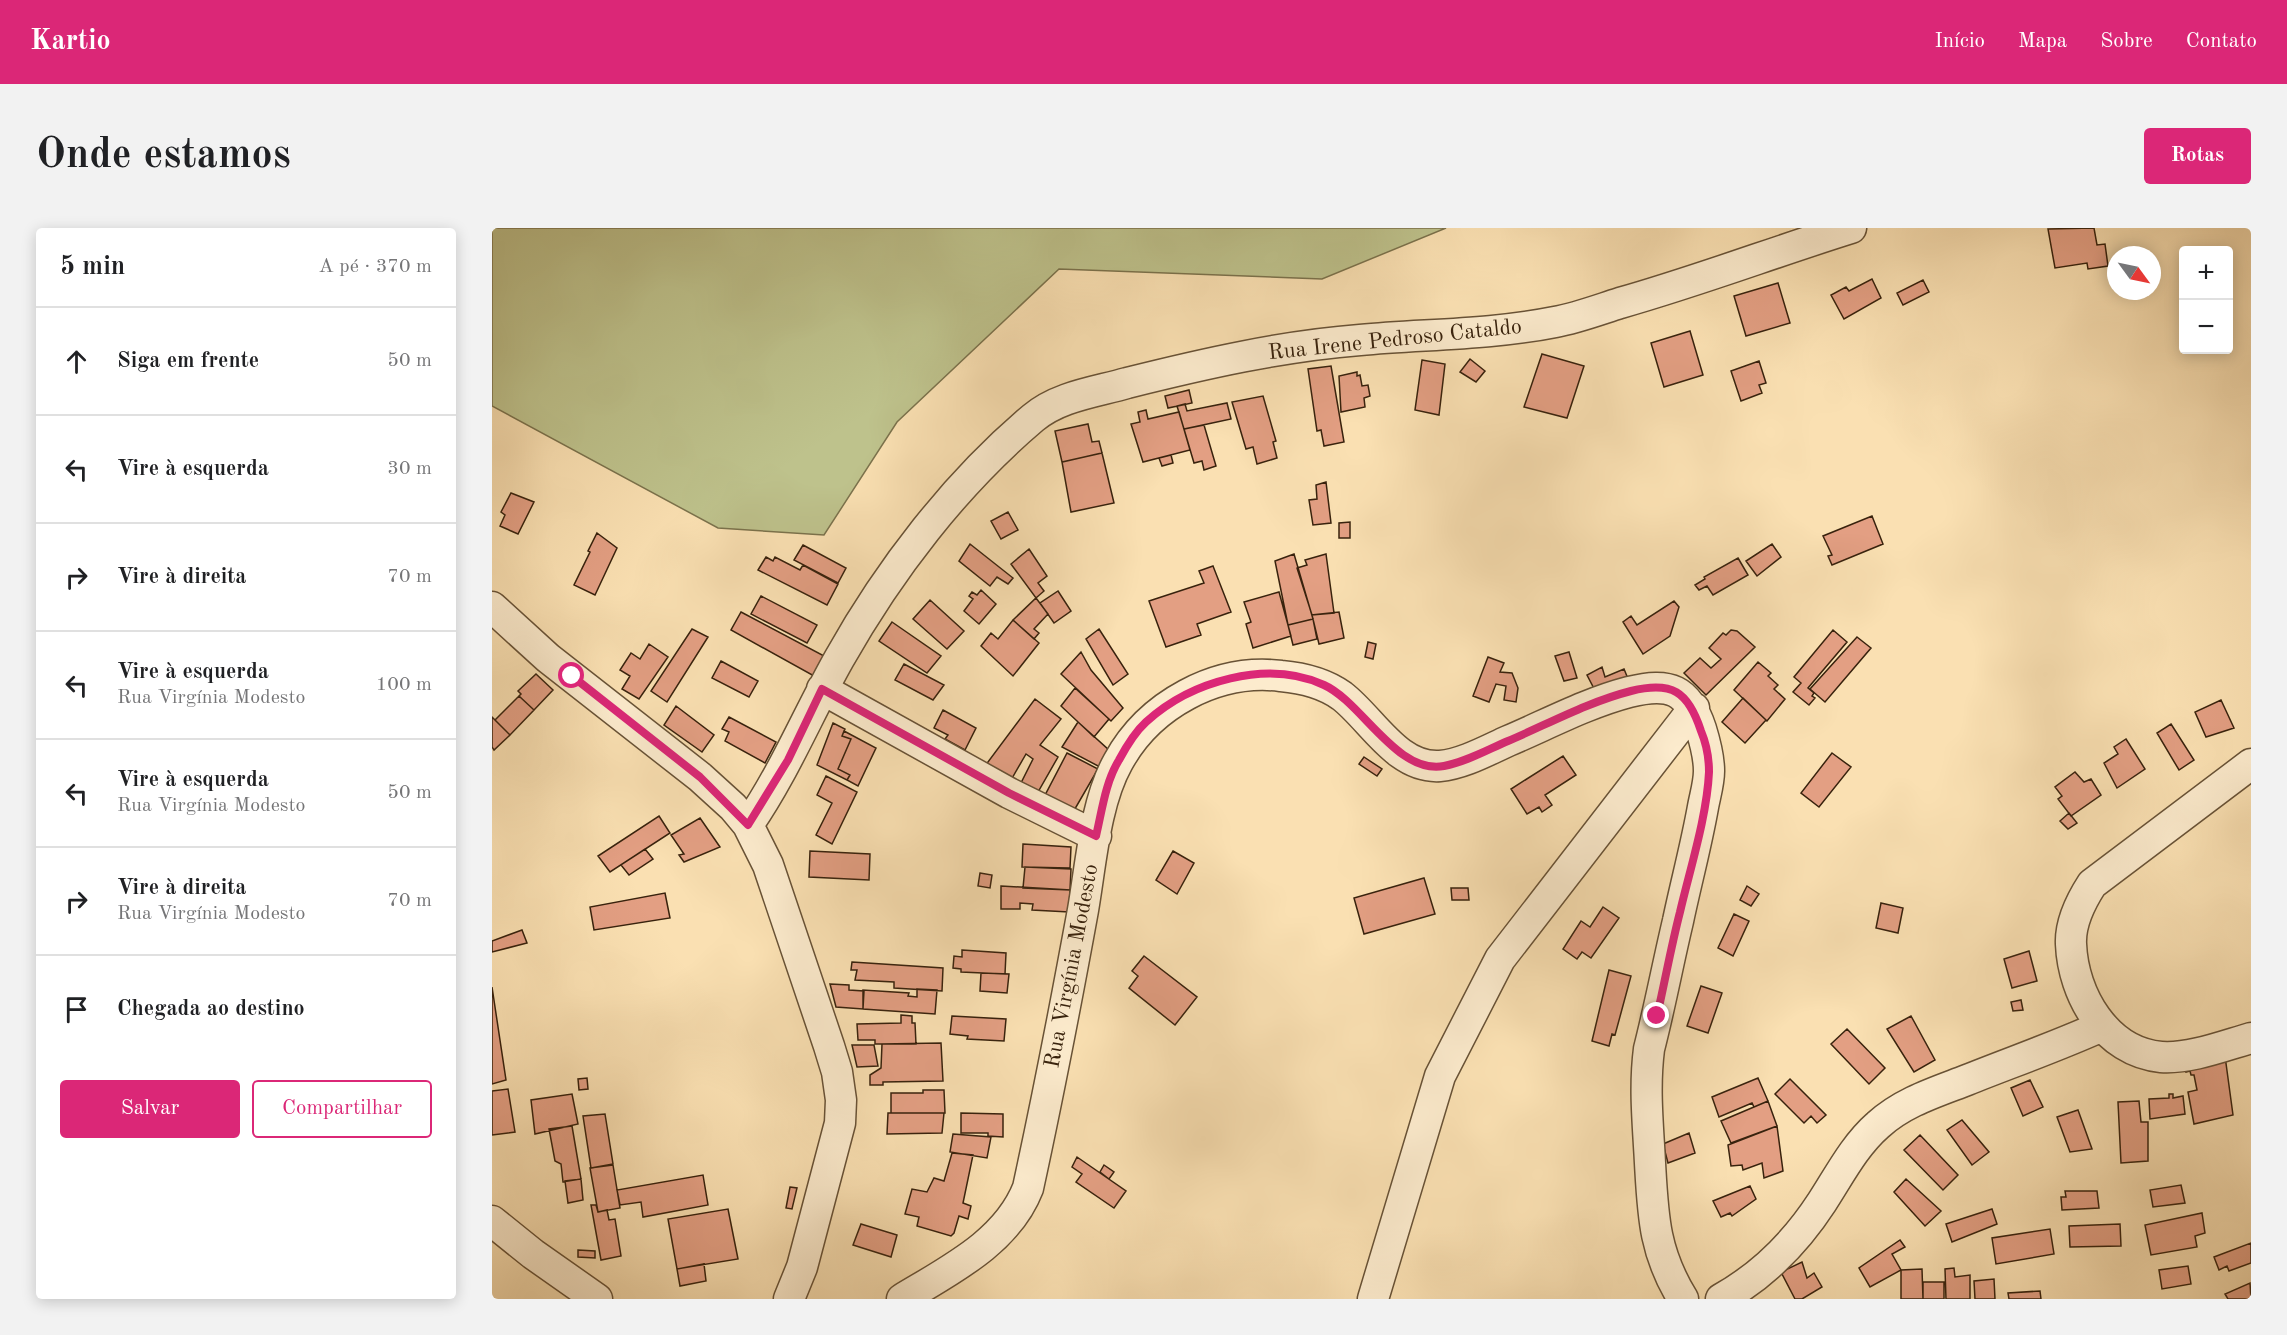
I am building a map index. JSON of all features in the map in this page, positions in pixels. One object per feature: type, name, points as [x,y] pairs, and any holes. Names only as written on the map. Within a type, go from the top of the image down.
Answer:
[{"type":"street","name":"Rua Irene Pedroso Cataldo","points":[[748,825],[788,760],[822,689],[861,622],[933,521],[988,458],[1037,415],[1063,400],[1187,368],[1263,354],[1355,340],[1490,332],[1558,321],[1851,228]]},
{"type":"street","points":[[492,607],[549,658],[700,777],[748,825],[768,865],[837,1072],[841,1100],[835,1150],[802,1267],[789,1299]]},
{"type":"street","name":"Rua Virgínia Modesto","points":[[902,1299],[994,1239],[1010,1223],[1021,1206],[1028,1188],[1054,1068],[1096,836],[1109,781],[1118,762],[1145,723],[1171,703],[1215,682],[1237,677],[1263,674],[1285,676],[1325,685],[1345,698],[1390,744],[1412,760],[1443,766],[1482,753],[1594,703],[1633,691],[1670,689],[1685,696],[1694,708]]},
{"type":"street","points":[[822,689],[1009,793],[1096,836]]},
{"type":"street","points":[[1373,1299],[1440,1076],[1500,959],[1694,708]]},
{"type":"street","points":[[1683,1299],[1661,1258],[1654,1230],[1645,1080],[1649,1048],[1697,841],[1709,772],[1704,737],[1694,708]]},
{"type":"street","points":[[2251,764],[2092,884],[2082,900],[2070,942],[2076,975],[2102,1026],[2120,1044],[2162,1057],[2183,1056],[2251,1038]]},
{"type":"street","points":[[1721,1299],[1763,1270],[1799,1234],[1852,1156],[1871,1132],[1889,1115],[1927,1095],[2064,1044],[2102,1026]]},
{"type":"street","points":[[492,1221],[533,1254],[597,1299]]},
{"type":"green space","points":[[492,228],[1446,228],[1322,279],[1059,269],[897,422],[824,535],[718,528],[492,406]]},
{"type":"building","points":[[2094,228],[2097,245],[2105,244],[2107,266],[2088,269],[2087,263],[2055,268],[2048,229]]},
{"type":"building","points":[[1872,279],[1881,298],[1844,319],[1831,295],[1846,287],[1849,291]]},
{"type":"building","points":[[1923,280],[1929,292],[1903,305],[1897,293]]},
{"type":"building","points":[[1778,283],[1790,323],[1746,336],[1734,296]]},
{"type":"building","points":[[1690,331],[1703,375],[1664,387],[1651,343]]},
{"type":"building","points":[[1542,354],[1584,366],[1567,418],[1524,407]]},
{"type":"building","points":[[1470,359],[1485,371],[1476,382],[1460,372]]},
{"type":"building","points":[[1422,360],[1445,364],[1439,415],[1415,410]]},
{"type":"building","points":[[1759,361],[1766,383],[1759,385],[1762,393],[1741,401],[1731,371]]},
{"type":"building","points":[[1331,366],[1344,442],[1324,446],[1321,430],[1317,431],[1308,369]]},
{"type":"building","points":[[1357,372],[1357,376],[1360,375],[1362,386],[1368,385],[1370,396],[1364,398],[1365,407],[1341,412],[1339,376]]},
{"type":"building","points":[[1189,390],[1192,403],[1168,408],[1165,396]]},
{"type":"building","points":[[1263,396],[1276,441],[1273,442],[1277,458],[1257,464],[1253,447],[1246,449],[1232,402]]},
{"type":"building","points":[[1227,403],[1231,419],[1184,429],[1177,406],[1185,404],[1187,411]]},
{"type":"building","points":[[1146,410],[1148,419],[1179,412],[1190,450],[1143,462],[1131,424],[1140,422],[1138,412]]},
{"type":"building","points":[[1088,424],[1092,442],[1099,441],[1102,453],[1062,462],[1055,431]]},
{"type":"building","points":[[1204,425],[1216,466],[1204,470],[1202,461],[1194,463],[1184,429]]},
{"type":"building","points":[[1102,453],[1114,503],[1071,512],[1062,462]]},
{"type":"building","points":[[1171,455],[1173,463],[1162,466],[1159,458]]},
{"type":"building","points":[[1326,482],[1331,523],[1313,525],[1309,500],[1317,499],[1316,485]]},
{"type":"building","points":[[511,493],[534,502],[518,534],[500,526],[505,515],[501,512]]},
{"type":"building","points":[[1008,512],[1018,530],[1001,539],[991,521]]},
{"type":"building","points":[[1872,516],[1883,544],[1832,565],[1828,556],[1832,555],[1823,536]]},
{"type":"building","points":[[1350,522],[1350,538],[1339,538],[1339,523]]},
{"type":"building","points":[[597,533],[617,548],[595,595],[574,585]]},
{"type":"building","points":[[970,544],[1013,578],[1008,584],[997,577],[990,586],[959,561]]},
{"type":"building","points":[[1772,544],[1781,557],[1757,576],[1746,561]]},
{"type":"building","points":[[803,545],[846,568],[838,583],[794,560]]},
{"type":"building","points":[[1029,549],[1047,576],[1038,583],[1044,591],[1036,598],[1011,564]]},
{"type":"building","points":[[1294,554],[1313,619],[1288,625],[1275,561]]},
{"type":"building","points":[[1326,554],[1334,613],[1312,615],[1297,568],[1307,565],[1305,560]]},
{"type":"building","points":[[766,557],[773,561],[775,557],[800,570],[803,565],[838,584],[827,605],[758,570]]},
{"type":"building","points":[[1738,558],[1748,575],[1713,595],[1707,586],[1699,590],[1695,585],[1705,579],[1704,577]]},
{"type":"building","points":[[1213,566],[1231,612],[1197,624],[1201,635],[1166,647],[1149,601],[1204,583],[1199,571]]},
{"type":"building","points":[[981,590],[996,604],[979,624],[964,611],[973,599],[969,596],[972,592],[977,595]]},
{"type":"building","points":[[1058,591],[1071,611],[1054,623],[1040,603]]},
{"type":"building","points":[[1279,592],[1291,636],[1253,648],[1246,624],[1251,622],[1244,602]]},
{"type":"building","points":[[761,596],[817,625],[807,643],[751,614]]},
{"type":"building","points":[[1036,598],[1048,614],[1034,629],[1039,633],[1034,639],[1013,620]]},
{"type":"building","points":[[930,600],[964,631],[947,649],[913,619]]},
{"type":"building","points":[[1674,601],[1679,607],[1670,636],[1643,654],[1623,622],[1631,616],[1637,625]]},
{"type":"building","points":[[741,612],[826,657],[814,676],[731,630]]},
{"type":"building","points":[[1339,612],[1344,638],[1319,644],[1312,615]]},
{"type":"building","points":[[1313,619],[1317,639],[1293,645],[1288,625]]},
{"type":"building","points":[[1013,620],[1039,643],[1013,676],[981,646],[991,633],[998,639]]},
{"type":"building","points":[[892,622],[941,656],[927,673],[879,641]]},
{"type":"building","points":[[692,629],[708,637],[667,702],[651,691]]},
{"type":"building","points":[[1099,629],[1128,674],[1113,685],[1086,639]]},
{"type":"building","points":[[1731,630],[1737,631],[1755,647],[1706,695],[1684,673],[1700,658],[1711,668],[1721,659],[1709,648],[1723,633],[1726,635]]},
{"type":"building","points":[[1833,630],[1847,642],[1808,688],[1814,693],[1812,696],[1815,698],[1809,705],[1793,692],[1801,683],[1794,677]]},
{"type":"building","points":[[1857,637],[1871,648],[1825,702],[1810,689]]},
{"type":"building","points":[[1368,642],[1376,644],[1373,659],[1365,657]]},
{"type":"building","points":[[649,644],[668,657],[639,699],[622,689],[630,676],[620,670],[631,653],[640,659]]},
{"type":"building","points":[[1081,652],[1091,670],[1123,708],[1111,721],[1061,674]]},
{"type":"building","points":[[1569,652],[1577,678],[1564,681],[1555,656]]},
{"type":"building","points":[[1488,657],[1504,663],[1500,672],[1512,673],[1518,688],[1516,702],[1504,700],[1506,686],[1496,684],[1489,702],[1473,696]]},
{"type":"building","points":[[721,661],[758,681],[749,697],[712,678]]},
{"type":"building","points":[[1758,662],[1771,673],[1768,676],[1778,685],[1774,689],[1785,699],[1767,721],[1734,690]]},
{"type":"building","points":[[904,664],[944,685],[933,700],[895,680]]},
{"type":"building","points":[[1602,667],[1605,677],[1624,669],[1631,686],[1600,700],[1587,675]]},
{"type":"building","points":[[536,674],[553,690],[534,710],[519,696],[521,694],[518,691]]},
{"type":"building","points":[[1075,688],[1109,719],[1094,737],[1061,706]]},
{"type":"building","points":[[519,696],[534,710],[510,735],[495,720]]},
{"type":"building","points":[[1743,698],[1766,720],[1745,743],[1722,722]]},
{"type":"building","points":[[1035,699],[1061,719],[1040,745],[1058,757],[1038,792],[1021,783],[1033,759],[1026,754],[1011,780],[985,766]]},
{"type":"building","points":[[2221,700],[2234,728],[2206,737],[2195,712]]},
{"type":"building","points":[[676,706],[714,735],[702,752],[664,725]]},
{"type":"building","points":[[943,710],[976,728],[965,750],[945,739],[948,735],[934,728]]},
{"type":"building","points":[[492,717],[510,735],[494,750],[492,747]]},
{"type":"building","points":[[729,717],[776,742],[765,763],[725,741],[729,732],[722,729]]},
{"type":"building","points":[[1078,722],[1110,751],[1100,767],[1062,747]]},
{"type":"building","points":[[833,723],[845,729],[842,736],[851,739],[838,769],[850,775],[847,780],[817,765]]},
{"type":"building","points":[[2171,724],[2194,760],[2179,770],[2157,733]]},
{"type":"building","points":[[844,731],[876,748],[858,786],[847,780],[850,775],[838,769],[851,739],[842,736]]},
{"type":"building","points":[[2126,739],[2145,769],[2117,788],[2104,763],[2118,754],[2114,747]]},
{"type":"building","points":[[1067,753],[1098,769],[1072,814],[1042,801]]},
{"type":"building","points":[[1832,753],[1851,767],[1819,807],[1801,793]]},
{"type":"building","points":[[1563,756],[1576,775],[1545,795],[1552,805],[1542,812],[1539,807],[1527,814],[1511,789]]},
{"type":"building","points":[[1364,757],[1382,769],[1377,776],[1359,764]]},
{"type":"building","points":[[2075,772],[2084,782],[2091,779],[2101,795],[2071,816],[2058,799],[2062,796],[2055,787]]},
{"type":"building","points":[[826,776],[857,792],[832,844],[816,835],[832,803],[817,795]]},
{"type":"building","points":[[2069,813],[2077,823],[2068,829],[2060,821]]},
{"type":"building","points":[[659,816],[670,833],[610,872],[598,856]]},
{"type":"building","points":[[700,818],[720,847],[684,862],[679,855],[684,854],[671,835]]},
{"type":"building","points":[[1023,844],[1071,847],[1070,868],[1022,867]]},
{"type":"building","points":[[645,849],[653,859],[629,875],[621,865]]},
{"type":"building","points":[[810,851],[870,854],[869,880],[809,877]]},
{"type":"building","points":[[1173,851],[1194,863],[1177,894],[1156,880]]},
{"type":"building","points":[[1025,867],[1071,869],[1070,890],[1023,888]]},
{"type":"building","points":[[980,873],[992,875],[990,888],[978,886]]},
{"type":"building","points":[[1424,878],[1435,914],[1364,934],[1354,898]]},
{"type":"building","points":[[1001,886],[1070,890],[1069,912],[1032,910],[1033,904],[1020,903],[1020,909],[1001,909]]},
{"type":"building","points":[[1747,886],[1759,894],[1751,906],[1740,900]]},
{"type":"building","points":[[1451,888],[1468,888],[1469,900],[1452,900]]},
{"type":"building","points":[[665,893],[670,918],[594,930],[590,907]]},
{"type":"building","points":[[1881,903],[1903,908],[1898,933],[1876,928]]},
{"type":"building","points":[[1603,907],[1619,918],[1591,958],[1582,952],[1577,959],[1563,949],[1581,921],[1590,927]]},
{"type":"building","points":[[1734,914],[1749,921],[1733,956],[1718,948]]},
{"type":"building","points":[[522,930],[527,943],[492,952],[492,941]]},
{"type":"building","points":[[962,950],[1006,953],[1005,974],[961,972],[961,969],[953,968],[954,956],[962,957]]},
{"type":"building","points":[[2029,951],[2037,981],[2012,988],[2004,959]]},
{"type":"building","points":[[1144,956],[1197,997],[1175,1025],[1129,988],[1138,976],[1132,971]]},
{"type":"building","points":[[852,962],[943,968],[942,991],[894,988],[894,982],[855,980],[857,970],[851,970]]},
{"type":"building","points":[[1609,970],[1631,976],[1615,1035],[1612,1034],[1609,1046],[1592,1041]]},
{"type":"building","points":[[981,973],[1009,974],[1007,993],[980,991]]},
{"type":"building","points":[[830,984],[849,985],[849,990],[864,991],[863,1009],[836,1007]]},
{"type":"building","points":[[1701,986],[1722,993],[1708,1033],[1687,1026]]},
{"type":"building","points":[[492,987],[506,1080],[492,1084]]},
{"type":"building","points":[[917,989],[937,990],[935,1014],[863,1009],[863,990],[909,993],[908,996],[917,997]]},
{"type":"building","points":[[2021,1000],[2023,1010],[2013,1011],[2011,1002]]},
{"type":"building","points":[[901,1015],[912,1016],[912,1023],[915,1023],[916,1044],[875,1044],[875,1040],[858,1040],[857,1024],[901,1023]]},
{"type":"building","points":[[952,1016],[1006,1019],[1004,1041],[967,1039],[968,1036],[950,1034]]},
{"type":"building","points":[[1911,1016],[1935,1060],[1914,1072],[1887,1029]]},
{"type":"building","points":[[1847,1029],[1885,1068],[1869,1084],[1831,1044]]},
{"type":"building","points":[[941,1043],[943,1081],[883,1082],[883,1085],[870,1085],[870,1075],[881,1068],[882,1044]]},
{"type":"building","points":[[852,1045],[874,1045],[878,1066],[857,1067]]},
{"type":"building","points":[[2225,1056],[2233,1115],[2194,1124],[2188,1092],[2197,1090],[2194,1075],[2191,1075],[2190,1071],[2186,1072],[2185,1065]]},
{"type":"building","points":[[587,1078],[588,1089],[579,1090],[578,1079]]},
{"type":"building","points":[[1758,1078],[1768,1101],[1754,1107],[1752,1103],[1719,1117],[1712,1097]]},
{"type":"building","points":[[1790,1079],[1826,1115],[1817,1123],[1811,1116],[1804,1123],[1775,1094]]},
{"type":"building","points":[[2030,1080],[2043,1107],[2023,1116],[2011,1088]]},
{"type":"building","points":[[508,1089],[515,1132],[492,1135],[492,1091]]},
{"type":"building","points":[[923,1090],[944,1090],[945,1113],[891,1113],[891,1093],[923,1093]]},
{"type":"building","points":[[572,1094],[578,1124],[535,1134],[531,1100]]},
{"type":"building","points":[[2169,1094],[2173,1094],[2173,1098],[2183,1096],[2185,1114],[2150,1119],[2149,1099],[2169,1098]]},
{"type":"building","points":[[1768,1101],[1777,1126],[1731,1143],[1721,1121]]},
{"type":"building","points":[[2139,1101],[2141,1122],[2148,1122],[2148,1161],[2121,1163],[2118,1102]]},
{"type":"building","points":[[2078,1110],[2092,1149],[2070,1152],[2057,1117]]},
{"type":"building","points":[[888,1113],[944,1113],[942,1133],[887,1134]]},
{"type":"building","points":[[961,1113],[1003,1114],[1003,1137],[988,1136],[988,1133],[961,1133]]},
{"type":"building","points":[[605,1114],[613,1164],[591,1168],[583,1116]]},
{"type":"building","points":[[1962,1120],[1989,1152],[1972,1165],[1947,1130]]},
{"type":"building","points":[[572,1126],[581,1179],[563,1182],[561,1164],[555,1161],[549,1129]]},
{"type":"building","points":[[1777,1126],[1783,1171],[1764,1178],[1762,1163],[1743,1170],[1742,1165],[1731,1166],[1728,1145]]},
{"type":"building","points":[[1689,1133],[1695,1153],[1668,1163],[1663,1144]]},
{"type":"building","points":[[953,1134],[991,1137],[987,1158],[950,1152]]},
{"type":"building","points":[[1920,1135],[1958,1175],[1943,1190],[1904,1150]]},
{"type":"building","points":[[952,1153],[973,1155],[963,1203],[971,1206],[968,1219],[959,1216],[951,1236],[917,1226],[919,1217],[905,1214],[912,1189],[927,1192],[934,1178],[944,1181]]},
{"type":"building","points":[[1077,1157],[1126,1191],[1114,1208],[1076,1182],[1082,1174],[1072,1167]]},
{"type":"building","points":[[613,1165],[620,1208],[598,1212],[590,1168]]},
{"type":"building","points":[[1104,1165],[1114,1172],[1109,1179],[1100,1172]]},
{"type":"building","points":[[703,1175],[708,1205],[643,1217],[641,1202],[620,1205],[617,1190]]},
{"type":"building","points":[[581,1179],[583,1200],[568,1203],[565,1181]]},
{"type":"building","points":[[1906,1179],[1941,1211],[1925,1226],[1894,1192]]},
{"type":"building","points":[[2181,1185],[2185,1203],[2153,1207],[2150,1190]]},
{"type":"building","points":[[1750,1186],[1756,1199],[1732,1216],[1730,1213],[1721,1217],[1713,1201]]},
{"type":"building","points":[[790,1187],[797,1188],[792,1209],[786,1208]]},
{"type":"building","points":[[2065,1191],[2097,1191],[2099,1208],[2062,1210],[2061,1197],[2066,1197]]},
{"type":"building","points":[[591,1205],[596,1205],[598,1212],[607,1210],[609,1220],[615,1219],[621,1256],[601,1260]]},
{"type":"building","points":[[728,1209],[738,1259],[677,1269],[668,1219]]},
{"type":"building","points":[[1992,1209],[1997,1224],[1952,1242],[1946,1224]]},
{"type":"building","points":[[2202,1213],[2205,1233],[2195,1236],[2197,1247],[2151,1255],[2145,1225]]},
{"type":"building","points":[[861,1224],[897,1235],[891,1257],[853,1245]]},
{"type":"building","points":[[2120,1224],[2121,1246],[2070,1247],[2069,1226]]},
{"type":"building","points":[[2050,1229],[2054,1254],[1996,1264],[1992,1238]]},
{"type":"building","points":[[1900,1240],[1905,1247],[1892,1254],[1901,1270],[1870,1287],[1859,1268]]},
{"type":"building","points":[[2251,1243],[2251,1263],[2229,1271],[2227,1266],[2219,1270],[2214,1257]]},
{"type":"building","points":[[578,1250],[595,1251],[595,1258],[578,1257]]},
{"type":"building","points":[[1802,1262],[1807,1278],[1814,1273],[1822,1287],[1802,1299],[1795,1299],[1781,1272]]},
{"type":"building","points":[[704,1264],[706,1281],[680,1286],[677,1269]]},
{"type":"building","points":[[2188,1266],[2191,1284],[2162,1289],[2159,1270]]},
{"type":"building","points":[[1954,1268],[1955,1277],[1970,1275],[1970,1299],[1946,1299],[1945,1269]]},
{"type":"building","points":[[1922,1269],[1923,1299],[1901,1299],[1901,1270]]},
{"type":"building","points":[[1994,1279],[1995,1299],[1975,1299],[1974,1281]]},
{"type":"building","points":[[1923,1282],[1944,1282],[1944,1299],[1923,1299]]},
{"type":"building","points":[[2250,1283],[2251,1299],[2228,1299],[2225,1294]]},
{"type":"building","points":[[2040,1291],[2041,1299],[2009,1299],[2008,1293]]},
{"type":"route","points":[[572,676],[700,777],[733,807],[748,825],[788,760],[822,689],[1009,793],[1096,836],[1109,781],[1131,741],[1145,723],[1171,703],[1215,682],[1263,674],[1310,680],[1325,685],[1345,698],[1390,744],[1412,760],[1443,766],[1482,753],[1594,703],[1633,691],[1664,687],[1685,696],[1694,708],[1704,737],[1709,772],[1697,841],[1657,1016]]}]
